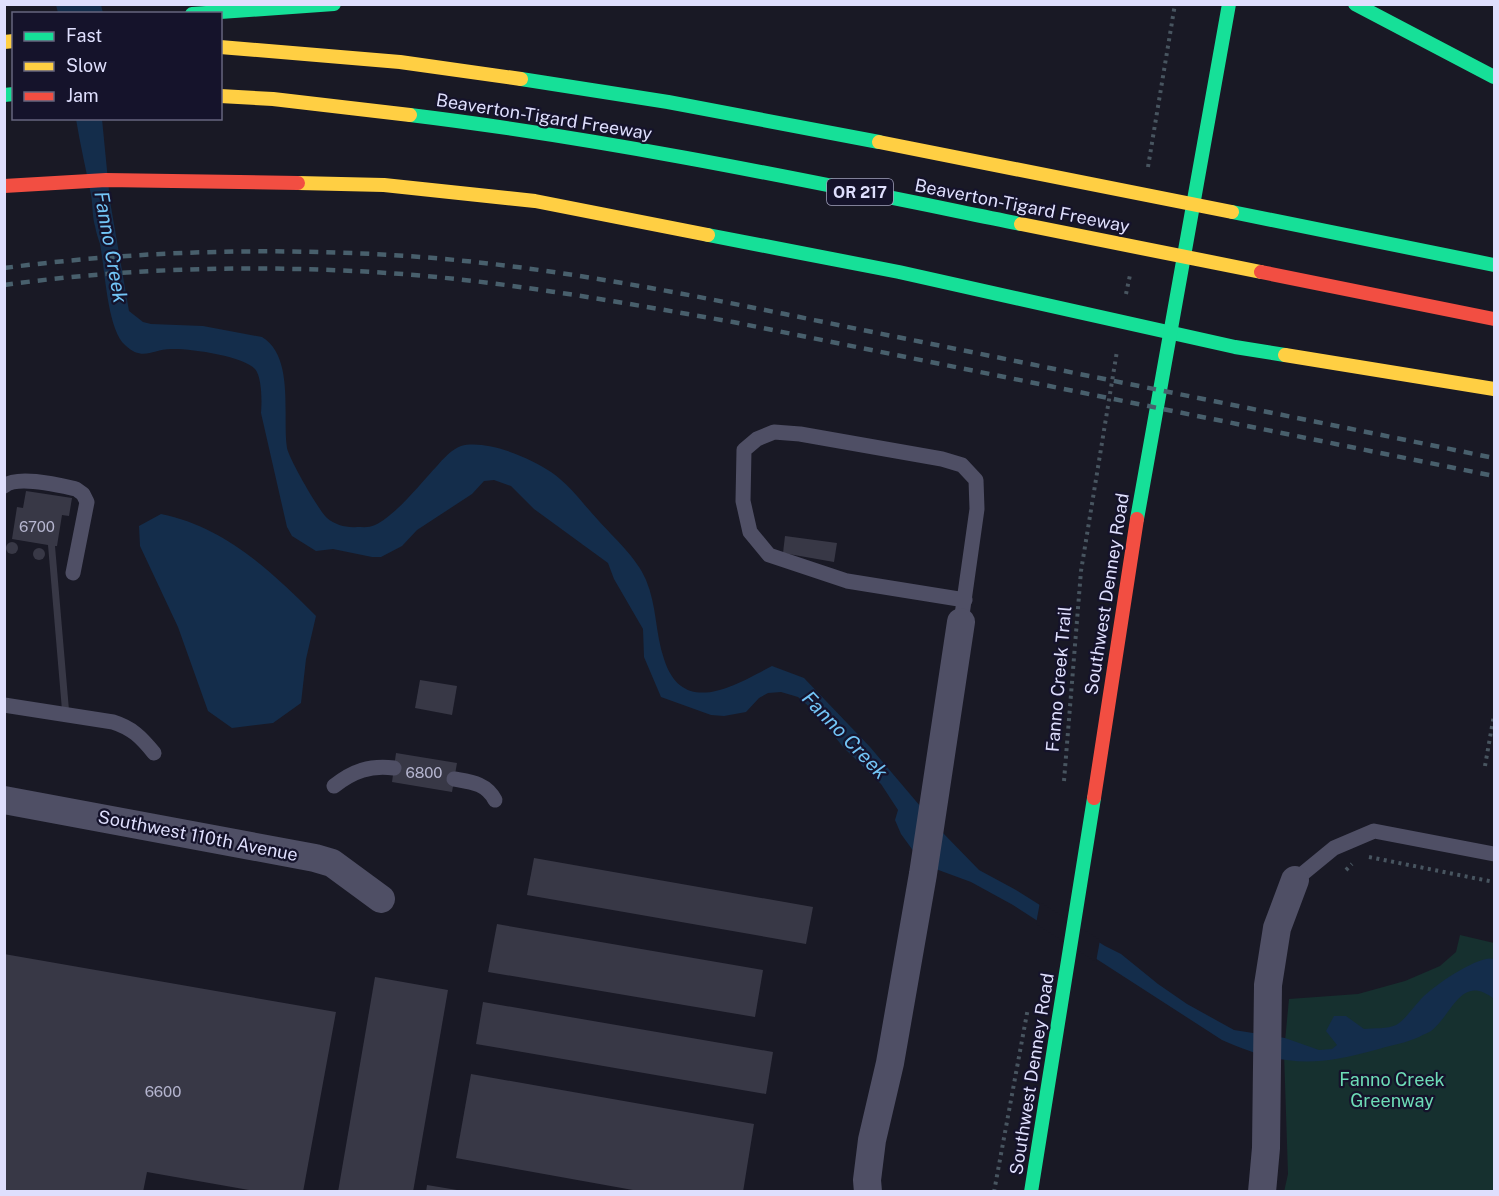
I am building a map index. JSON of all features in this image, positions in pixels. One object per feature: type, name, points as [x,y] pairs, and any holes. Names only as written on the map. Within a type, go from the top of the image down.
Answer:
[{"type":"main road","points":[[220,12],[334,4]]},
{"type":"main road","name":"Southwest Denney Road","points":[[1031,1191],[1130,557],[1229,4]]},
{"type":"main road","points":[[1355,4],[1494,77]]},
{"type":"main road","name":"Beaverton-Tigard Freeway","points":[[222,47],[307,52],[433,66],[636,96],[878,141],[1494,265]]},
{"type":"main road","name":"Beaverton-Tigard Freeway","points":[[222,96],[273,99],[524,130],[704,160],[1494,319]]},
{"type":"main road","points":[[9,186],[106,180],[384,185],[535,201],[899,272],[1235,347],[1494,389]]},
{"type":"street","points":[[868,1191],[867,1180],[872,1140],[890,1063],[923,874],[963,611]]},
{"type":"street","name":"Southwest 110th Avenue","points":[[4,800],[315,858],[332,863],[381,898]]},
{"type":"street","points":[[1262,1191],[1266,1148],[1268,985],[1277,928],[1295,880]]},
{"type":"lane","points":[[774,432],[800,434],[888,449],[962,465],[976,480],[977,509],[963,611],[847,580],[769,555],[750,532],[742,501],[744,450],[757,439],[774,432]]},
{"type":"lane","points":[[4,486],[20,480],[76,489],[83,494],[87,502],[73,573]]},
{"type":"lane","points":[[4,705],[126,726],[140,735],[154,753]]},
{"type":"lane","points":[[334,786],[357,771],[382,766],[394,768]]},
{"type":"lane","points":[[454,779],[475,782],[485,787],[495,800]]},
{"type":"lane","points":[[1295,880],[1334,848],[1374,831],[1494,854]]},
{"type":"path","points":[[1160,92],[1175,4]]},
{"type":"path","name":"Fanno Creek Trail","points":[[1063,790],[1081,572],[1086,545]]},
{"type":"path","points":[[1485,766],[1492,741],[1494,715]]},
{"type":"path","points":[[1364,856],[1494,882]]},
{"type":"path","points":[[1346,870],[1357,858]]},
{"type":"path","points":[[994,1191],[1029,998]]},
{"type":"green space","name":"Fanno Creek Greenway","points":[[1460,935],[1494,943],[1494,1191],[1284,1192],[1288,1174],[1284,1052],[1289,999],[1358,994],[1405,981],[1440,966],[1456,952]]},
{"type":"water","points":[[56,5],[101,5],[103,12],[58,12]]},
{"type":"water","name":"Fanno Creek","points":[[76,120],[102,120],[110,201],[129,311],[143,322],[151,324],[203,326],[262,337],[272,346],[279,358],[283,373],[287,448],[311,496],[330,520],[349,527],[368,527],[383,521],[416,490],[445,457],[461,446],[483,445],[508,451],[551,472],[564,483],[637,564],[650,590],[664,659],[673,677],[684,688],[697,692],[712,692],[727,688],[772,666],[804,678],[870,747],[943,833],[979,870],[1121,954],[1187,1004],[1234,1030],[1285,1038],[1319,1050],[1332,1049],[1337,1045],[1326,1031],[1334,1016],[1346,1016],[1364,1029],[1396,1025],[1436,986],[1478,961],[1494,959],[1494,999],[1483,992],[1465,993],[1431,1031],[1404,1042],[1336,1059],[1299,1061],[1263,1055],[1244,1049],[1222,1040],[1013,905],[971,882],[933,868],[917,856],[901,834],[895,820],[898,810],[881,784],[844,748],[813,710],[798,697],[781,692],[768,693],[759,698],[746,712],[724,716],[711,715],[661,697],[644,657],[643,629],[614,579],[608,563],[534,509],[511,486],[494,480],[484,481],[472,494],[417,530],[402,546],[381,557],[333,549],[316,551],[292,536],[287,527],[261,413],[260,384],[255,369],[240,360],[202,351],[171,349],[137,353],[125,345],[119,337],[110,312]]},
{"type":"water","points":[[161,514],[206,529],[246,553],[316,616],[306,659],[301,703],[273,723],[232,728],[208,711],[178,627],[140,546],[139,526]]},
{"type":"pier","points":[[1040,902],[1100,940],[1096,962],[1036,924]]},
{"type":"building","points":[[26,491],[72,498],[69,516],[62,515],[57,546],[55,546],[70,722],[63,722],[48,545],[12,539],[17,507],[23,508]]},
{"type":"building","points":[[785,536],[837,543],[834,562],[783,553]]},
{"type":"building","points":[[14,542],[18,548],[14,554],[10,554],[6,546]]},
{"type":"building","points":[[41,548],[45,554],[41,560],[37,560],[33,552]]},
{"type":"building","points":[[420,680],[457,686],[452,715],[415,708]]},
{"type":"building","points":[[396,753],[457,763],[452,792],[392,782]]},
{"type":"building","points":[[534,858],[813,907],[806,944],[527,895]]},
{"type":"building","points":[[497,924],[763,970],[755,1017],[488,972]]},
{"type":"building","points":[[4,954],[336,1012],[303,1192],[260,1192],[147,1172],[143,1192],[4,1192]]},
{"type":"building","points":[[375,977],[448,990],[413,1192],[338,1192]]},
{"type":"building","points":[[483,1002],[773,1052],[766,1094],[476,1044]]},
{"type":"building","points":[[471,1074],[754,1124],[743,1192],[644,1192],[456,1158]]},
{"type":"building","points":[[427,1185],[457,1190],[457,1192],[426,1192]]},
{"type":"railway","points":[[4,268],[108,257],[265,251],[421,257],[547,271],[735,304],[1494,458]]},
{"type":"railway","points":[[4,285],[96,275],[234,269],[372,272],[508,285],[733,322],[1494,476]]},
{"type":"traffic: fast","points":[[220,12],[334,4]]},
{"type":"traffic: fast","points":[[1137,519],[1229,4]]},
{"type":"traffic: fast","points":[[1355,4],[1494,77]]},
{"type":"traffic: fast","points":[[521,79],[668,102],[879,142]]},
{"type":"traffic: fast","points":[[4,95],[12,94]]},
{"type":"traffic: fast","points":[[410,115],[640,150],[1021,224]]},
{"type":"traffic: fast","points":[[1232,212],[1494,265]]},
{"type":"traffic: fast","points":[[708,235],[899,272],[1235,347],[1285,355]]},
{"type":"traffic: fast","points":[[1031,1192],[1094,798]]},
{"type":"traffic: slow","points":[[4,42],[12,41]]},
{"type":"traffic: slow","points":[[222,47],[400,62],[521,79]]},
{"type":"traffic: slow","points":[[222,96],[273,99],[410,115]]},
{"type":"traffic: slow","points":[[879,142],[1232,212]]},
{"type":"traffic: slow","points":[[298,183],[384,185],[535,201],[708,235]]},
{"type":"traffic: slow","points":[[1021,224],[1261,272]]},
{"type":"traffic: slow","points":[[1285,355],[1494,389]]},
{"type":"traffic: jam","points":[[4,186],[106,180],[298,183]]},
{"type":"traffic: jam","points":[[1261,272],[1494,319]]},
{"type":"traffic: jam","points":[[1094,798],[1137,519]]}]
